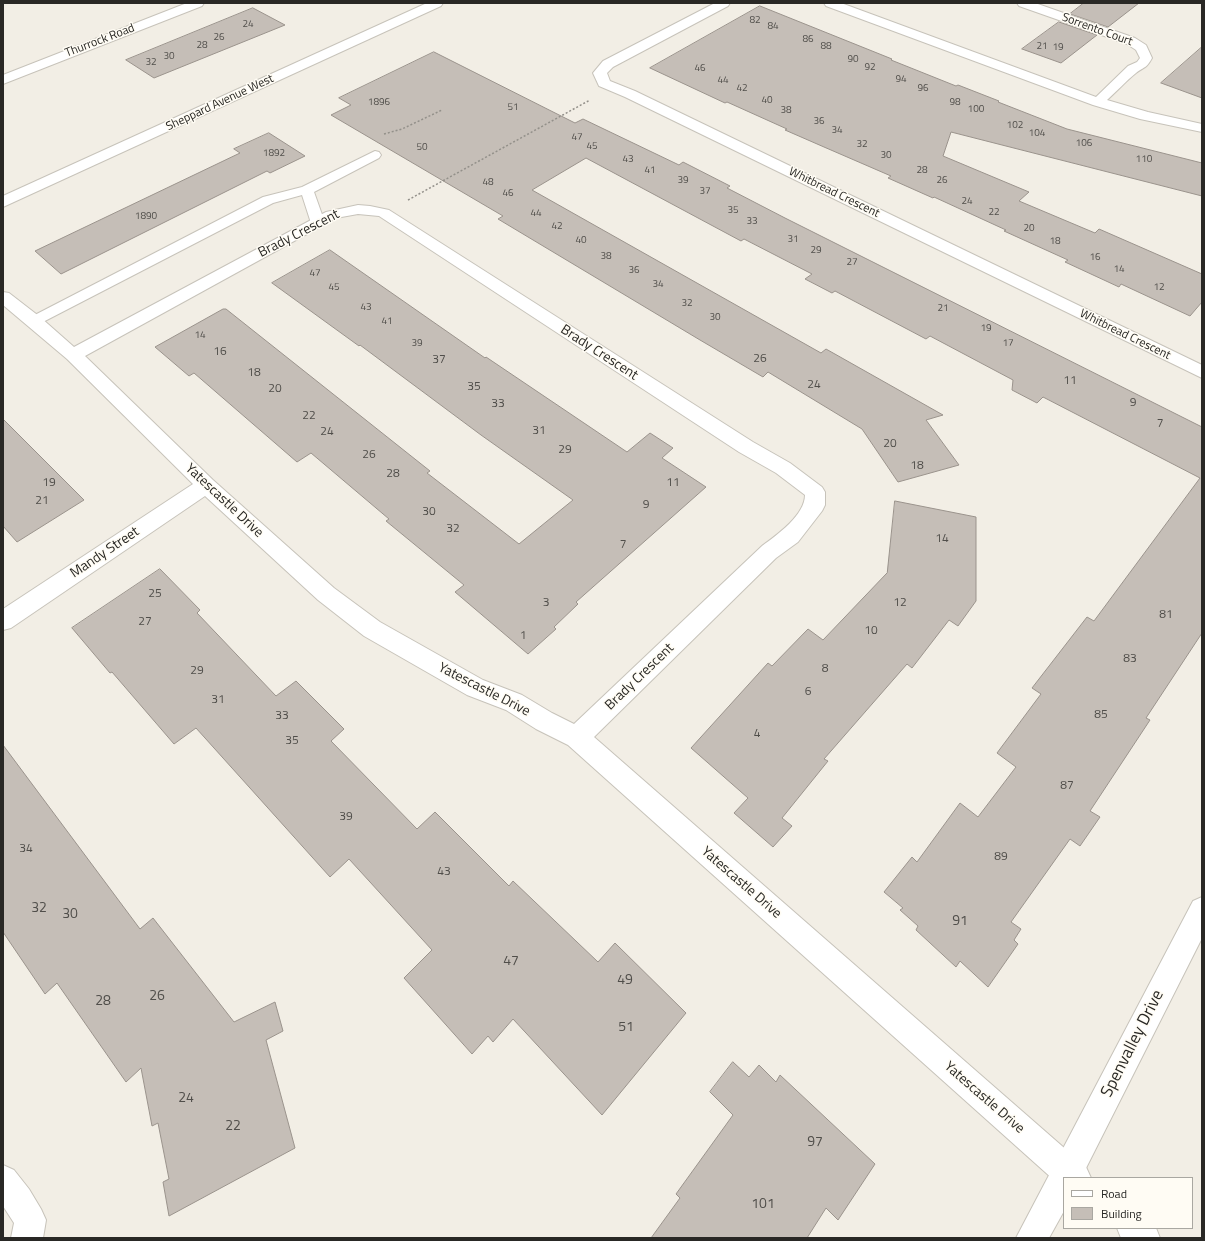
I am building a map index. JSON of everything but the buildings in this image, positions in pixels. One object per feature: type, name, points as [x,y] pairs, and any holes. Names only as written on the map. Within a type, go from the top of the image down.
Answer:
[{"type":"street","name":"Thurrock Road","points":[[3,80],[198,3]]},
{"type":"street","name":"Sheppard Avenue West","points":[[3,202],[437,3]]},
{"type":"street","name":"Whitbread Crescent","points":[[724,3],[608,64],[600,73],[604,83],[630,94],[1202,372]]},
{"type":"street","points":[[830,3],[1098,102],[1146,116],[1202,128]]},
{"type":"street","name":"Sorrento Court","points":[[1023,3],[1131,41],[1143,51],[1146,58],[1144,62],[1133,69],[1098,102]]},
{"type":"street","name":"Brady Crescent","points":[[73,355],[331,215],[345,210],[362,209],[384,213],[739,443],[783,468],[815,492],[815,505],[791,536],[769,552],[590,726],[576,737]]},
{"type":"street","name":"Yatescastle Drive","points":[[3,297],[34,321],[73,355],[206,485],[326,594],[372,629],[475,688],[514,702],[544,721],[576,737],[1068,1177]]},
{"type":"street","name":"Mandy Street","points":[[3,621],[206,485]]},
{"type":"street","name":"Spenvalley Drive","points":[[1068,1177],[1202,910]]},
{"type":"street","points":[[3,1181],[18,1200],[30,1220],[27,1238]]},
{"type":"street","name":"Spenvalley Drive","points":[[1032,1238],[1063,1185]]},
{"type":"street","points":[[1134,1229],[1144,1238]]},
{"type":"lane","points":[[34,321],[268,200],[307,190],[372,157]]},
{"type":"lane","points":[[307,190],[318,223]]},
{"type":"path","points":[[384,213],[613,88]]},
{"type":"path","points":[[372,157],[352,150],[391,131],[402,129],[442,110]]}]
